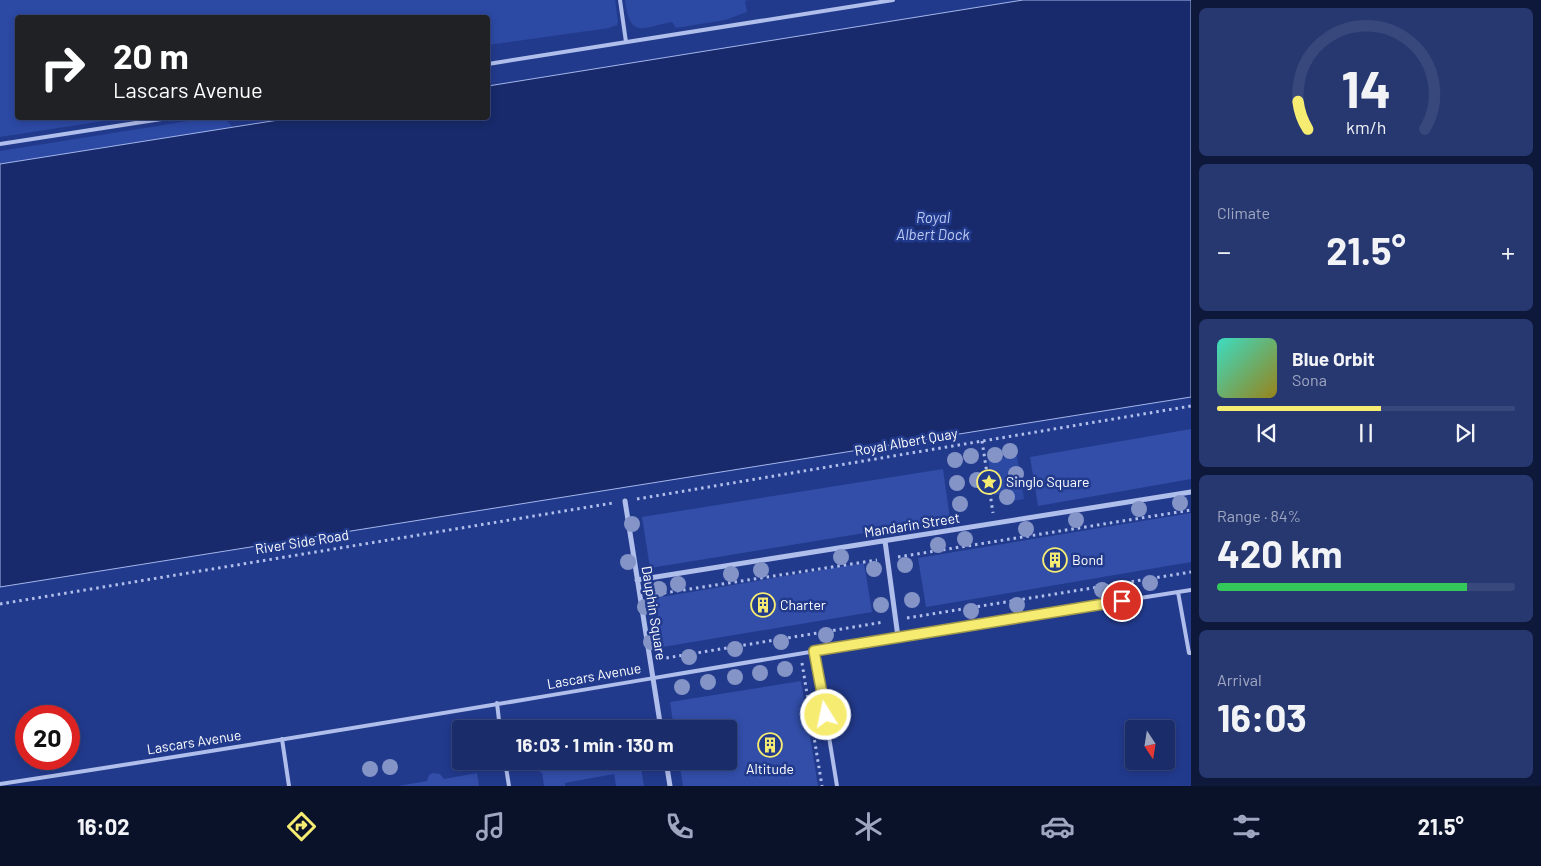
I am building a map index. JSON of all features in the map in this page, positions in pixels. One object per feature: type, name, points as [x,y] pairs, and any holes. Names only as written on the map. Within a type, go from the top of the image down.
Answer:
[{"type":"street","name":"Mandarin Street","points":[[637,580],[1191,492]]},
{"type":"street","name":"Dauphin Square","points":[[625,501],[660,720]]},
{"type":"street","points":[[885,540],[898,637]]},
{"type":"street","points":[[667,770],[670,786]]},
{"type":"lane","points":[[620,0],[626,42]]},
{"type":"lane","points":[[490,64],[893,0]]},
{"type":"lane","points":[[0,144],[155,120]]},
{"type":"lane","name":"Lascars Avenue","points":[[0,784],[1191,590]]},
{"type":"lane","points":[[1178,592],[1190,653]]},
{"type":"lane","points":[[814,651],[837,786]]},
{"type":"lane","points":[[497,704],[499,720]]},
{"type":"lane","points":[[282,739],[289,786]]},
{"type":"lane","points":[[506,770],[509,786]]},
{"type":"path","name":"Royal Albert Quay","points":[[625,501],[1191,406]]},
{"type":"path","points":[[982,441],[995,523]]},
{"type":"path","name":"River Side Road","points":[[0,604],[608,504]]},
{"type":"path","points":[[640,597],[1191,510]]},
{"type":"path","points":[[650,660],[1191,572]]},
{"type":"path","points":[[800,653],[822,786]]},
{"type":"shaded area","points":[[0,0],[615,0],[618,22],[617,25],[609,28],[490,45],[490,15],[15,15],[15,120],[110,120],[0,137]]},
{"type":"shaded area","points":[[625,0],[748,0],[745,1],[747,12],[725,20],[676,28],[672,22],[639,28],[630,21]]},
{"type":"shaded area","points":[[194,120],[226,120],[233,127],[0,164],[0,151]]},
{"type":"shaded area","points":[[1017,456],[1024,499],[1012,501],[1010,492],[994,495],[988,460]]},
{"type":"water","name":"Royal Albert Dock","points":[[1023,0],[1191,0],[1191,397],[0,587],[0,164],[278,120],[490,120],[490,86]]},
{"type":"building","points":[[1191,429],[1191,479],[1038,506],[1030,457]]},
{"type":"building","points":[[943,469],[950,519],[650,568],[642,517]]},
{"type":"building","name":"Bond","points":[[1191,513],[1191,562],[926,607],[918,558]]},
{"type":"building","name":"Charter","points":[[864,563],[872,612],[663,647],[655,598]]},
{"type":"building","name":"Altitude","points":[[801,681],[818,786],[683,786],[680,770],[737,770],[737,720],[673,720],[670,702]]},
{"type":"building","points":[[540,770],[641,770],[644,786],[616,786],[614,774],[565,783],[565,786],[544,786],[542,772],[540,773]]},
{"type":"building","points":[[433,773],[440,774],[444,779],[477,773],[479,786],[398,786],[427,781],[429,775]]},
{"type":"place","name":"Singlo Square","points":[[989,482]]},
{"type":"place","name":"Bond","points":[[1055,560]]},
{"type":"place","name":"Charter","points":[[763,605]]},
{"type":"place","name":"Altitude","points":[[770,745]]},
{"type":"route","points":[[826,715],[814,651],[1122,601]]}]
